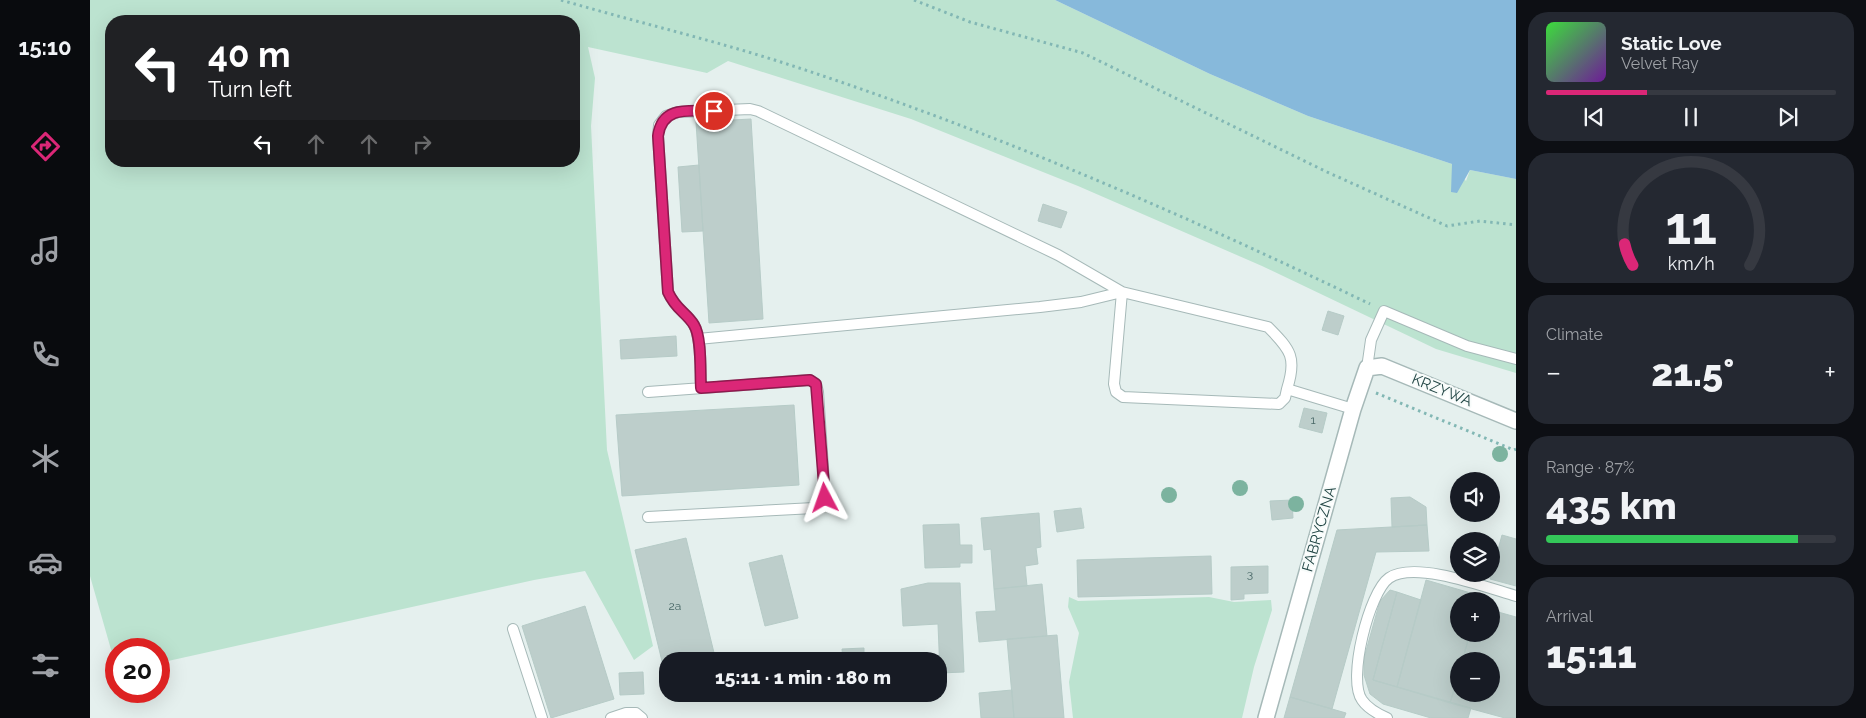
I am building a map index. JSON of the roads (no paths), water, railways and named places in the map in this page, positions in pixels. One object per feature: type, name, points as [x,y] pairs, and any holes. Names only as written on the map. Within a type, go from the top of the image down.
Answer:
[{"type":"street","name":"KRZYWA","points":[[1367,368],[1382,366],[1516,421]]},
{"type":"street","name":"FABRYCZNA","points":[[1266,718],[1353,409],[1367,368]]},
{"type":"lane","points":[[701,388],[698,339],[694,326],[674,305],[668,292],[658,136],[660,125],[666,116],[678,112],[750,109],[758,111],[1058,254],[1122,292],[1268,327],[1283,342],[1291,357],[1293,369],[1285,398],[1279,404],[1123,397],[1116,392],[1114,384],[1122,292]]},
{"type":"lane","points":[[698,339],[1040,308],[1081,302],[1122,292]]},
{"type":"lane","name":"FABRYCZNA","points":[[1367,368],[1372,340],[1384,311],[1467,346],[1516,359]]},
{"type":"lane","points":[[648,392],[810,380],[816,384],[825,498],[814,508],[648,517]]},
{"type":"lane","points":[[1287,389],[1353,409]]},
{"type":"lane","points":[[1387,718],[1376,713],[1361,700],[1357,681],[1360,648],[1374,600],[1389,578],[1400,574],[1450,575],[1516,596]]},
{"type":"lane","points":[[513,629],[542,718]]},
{"type":"lane","points":[[611,718],[626,713],[636,713],[642,718]]},
{"type":"water","points":[[1055,0],[1516,0],[1516,179],[1470,170],[1457,193],[1451,192],[1452,164],[1308,116],[1210,74]]}]
